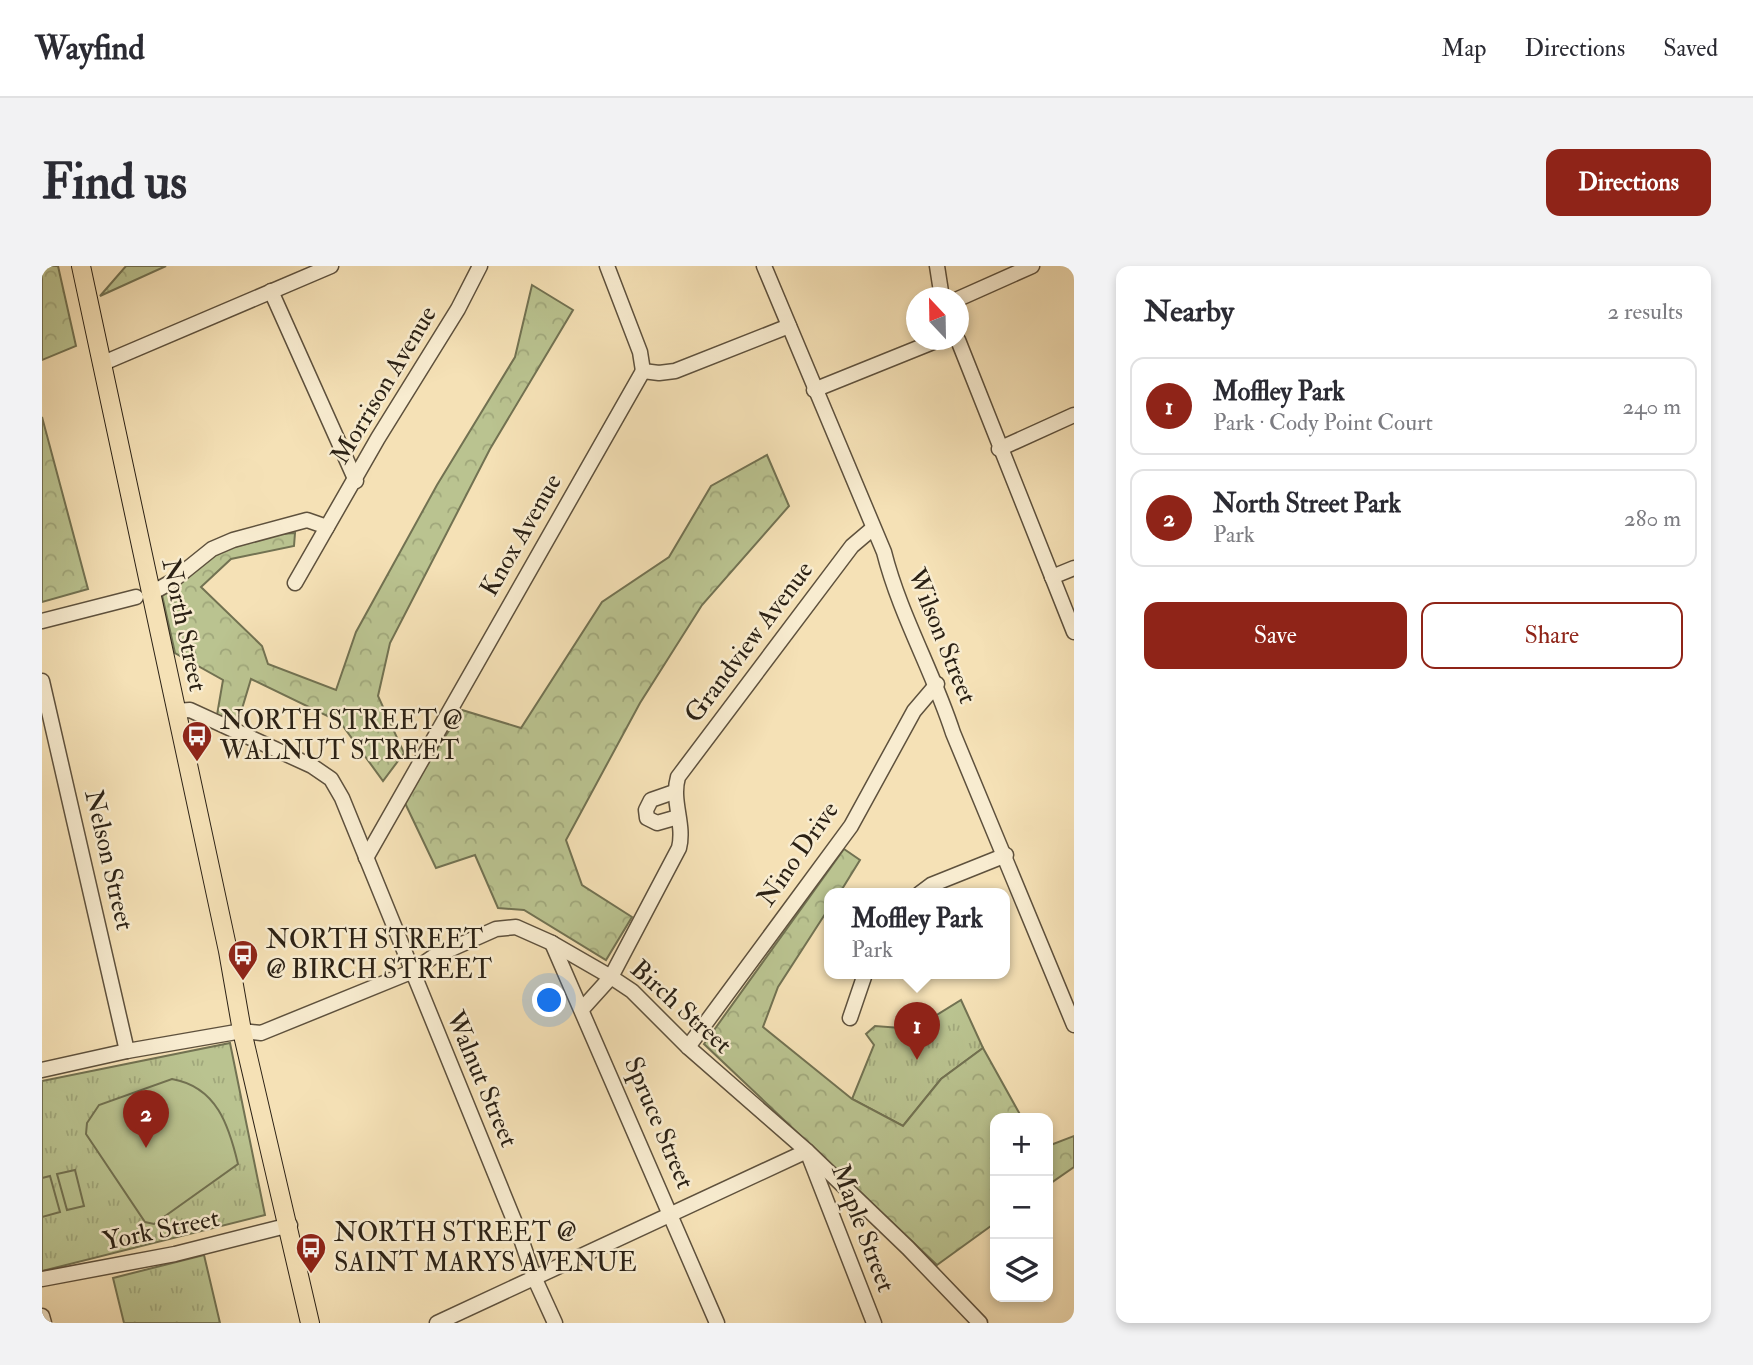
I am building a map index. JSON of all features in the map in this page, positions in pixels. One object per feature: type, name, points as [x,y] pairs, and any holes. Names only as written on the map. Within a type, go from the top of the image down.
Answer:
[{"type":"main road","name":"North Street","points":[[81,266],[143,596],[176,711],[242,1031],[290,1225],[310,1323]]},
{"type":"street","points":[[101,364],[331,266]]},
{"type":"street","name":"Morrison Avenue","points":[[295,583],[480,266]]},
{"type":"street","points":[[607,266],[640,352],[643,371],[675,371],[789,326]]},
{"type":"street","name":"Wilson Street","points":[[764,266],[872,529],[884,552],[892,584],[924,661],[937,684],[953,733],[1006,855],[1074,1025]]},
{"type":"street","points":[[937,266],[940,287]]},
{"type":"street","points":[[969,294],[1032,266]]},
{"type":"street","points":[[271,291],[356,481]]},
{"type":"street","points":[[814,390],[913,350]]},
{"type":"street","points":[[962,350],[999,449],[1027,508],[1074,632]]},
{"type":"street","name":"Knox Avenue","points":[[366,858],[643,371]]},
{"type":"street","points":[[999,449],[1074,415]]},
{"type":"street","points":[[42,621],[143,596],[171,582],[212,550],[233,540],[307,520],[327,527]]},
{"type":"street","name":"Grandview Avenue","points":[[674,792],[678,777],[852,546],[872,529]]},
{"type":"street","points":[[1052,576],[1074,568]]},
{"type":"street","name":"Nelson Street","points":[[42,681],[127,1051]]},
{"type":"street","name":"Nino Drive","points":[[688,1047],[851,826],[914,711],[937,684]]},
{"type":"street","name":"Walnut Street","points":[[176,711],[190,710],[313,766],[331,779],[342,798],[518,1230],[534,1277],[555,1323]]},
{"type":"street","points":[[583,1007],[611,977],[679,848],[682,837],[674,792],[651,800],[646,810],[647,818],[657,823],[678,817]]},
{"type":"street","points":[[927,888],[1006,855]]},
{"type":"street","name":"Birch Street","points":[[42,1070],[127,1051],[242,1031],[261,1033],[411,972],[433,957],[495,929],[516,927],[552,943],[632,991],[688,1047],[807,1151],[908,1248],[980,1323]]},
{"type":"street","name":"Spruce Street","points":[[552,943],[583,1007],[717,1323]]},
{"type":"street","points":[[850,1018],[863,979]]},
{"type":"street","points":[[437,1323],[807,1151]]},
{"type":"street","name":"Maple Street","points":[[807,1151],[874,1323]]},
{"type":"street","name":"York Street","points":[[42,1279],[175,1254],[290,1225]]},
{"type":"street","points":[[42,1316],[44,1323]]},
{"type":"green space","points":[[42,266],[58,266],[76,346],[42,360]]},
{"type":"green space","points":[[126,266],[166,266],[100,296]]},
{"type":"green space","points":[[532,285],[573,310],[490,449],[390,643],[378,696],[404,753],[383,781],[340,722],[251,679],[238,722],[217,715],[223,680],[175,653],[162,595],[203,557],[266,535],[295,533],[294,546],[231,559],[201,587],[262,646],[268,664],[336,690],[356,632],[437,485],[515,357]]},
{"type":"green space","points":[[42,417],[88,589],[42,602]]},
{"type":"green space","points":[[767,455],[789,506],[702,605],[640,703],[566,840],[582,885],[632,917],[606,960],[524,910],[498,908],[475,855],[436,868],[404,801],[462,710],[521,728],[602,602],[669,557],[711,486]]},
{"type":"green space","points":[[844,849],[860,860],[843,888],[824,888],[824,916],[778,987],[763,1027],[852,1099],[903,1126],[941,1079],[983,1048],[1019,1113],[990,1113],[990,1227],[937,1265],[704,1044]]},
{"type":"green space","points":[[961,1000],[983,1048],[941,1079],[903,1126],[852,1099],[874,1045],[866,1034],[875,1026],[914,1029]]},
{"type":"green space","points":[[230,1043],[265,1215],[42,1271],[42,1081]]},
{"type":"green space","points":[[172,1079],[187,1083],[210,1099],[225,1123],[238,1164],[154,1224],[145,1222],[86,1134],[87,1123],[99,1105]]},
{"type":"green space","points":[[1074,1136],[1074,1167],[1053,1182],[1053,1176],[1053,1144]]},
{"type":"green space","points":[[75,1170],[84,1206],[67,1210],[57,1174]]},
{"type":"green space","points":[[50,1176],[60,1212],[42,1217],[42,1178]]},
{"type":"green space","points":[[204,1255],[220,1323],[124,1323],[113,1278]]},
{"type":"place","name":"NORTH STREET @ WALNUT STREET","points":[[197,763]]},
{"type":"place","name":"NORTH STREET @ BIRCH STREET","points":[[243,982]]},
{"type":"place","name":"Moffley Park","points":[[917,1060]]},
{"type":"place","name":"North Street Park","points":[[146,1148]]},
{"type":"place","name":"NORTH STREET @ SAINT MARYS AVENUE","points":[[311,1275]]}]
